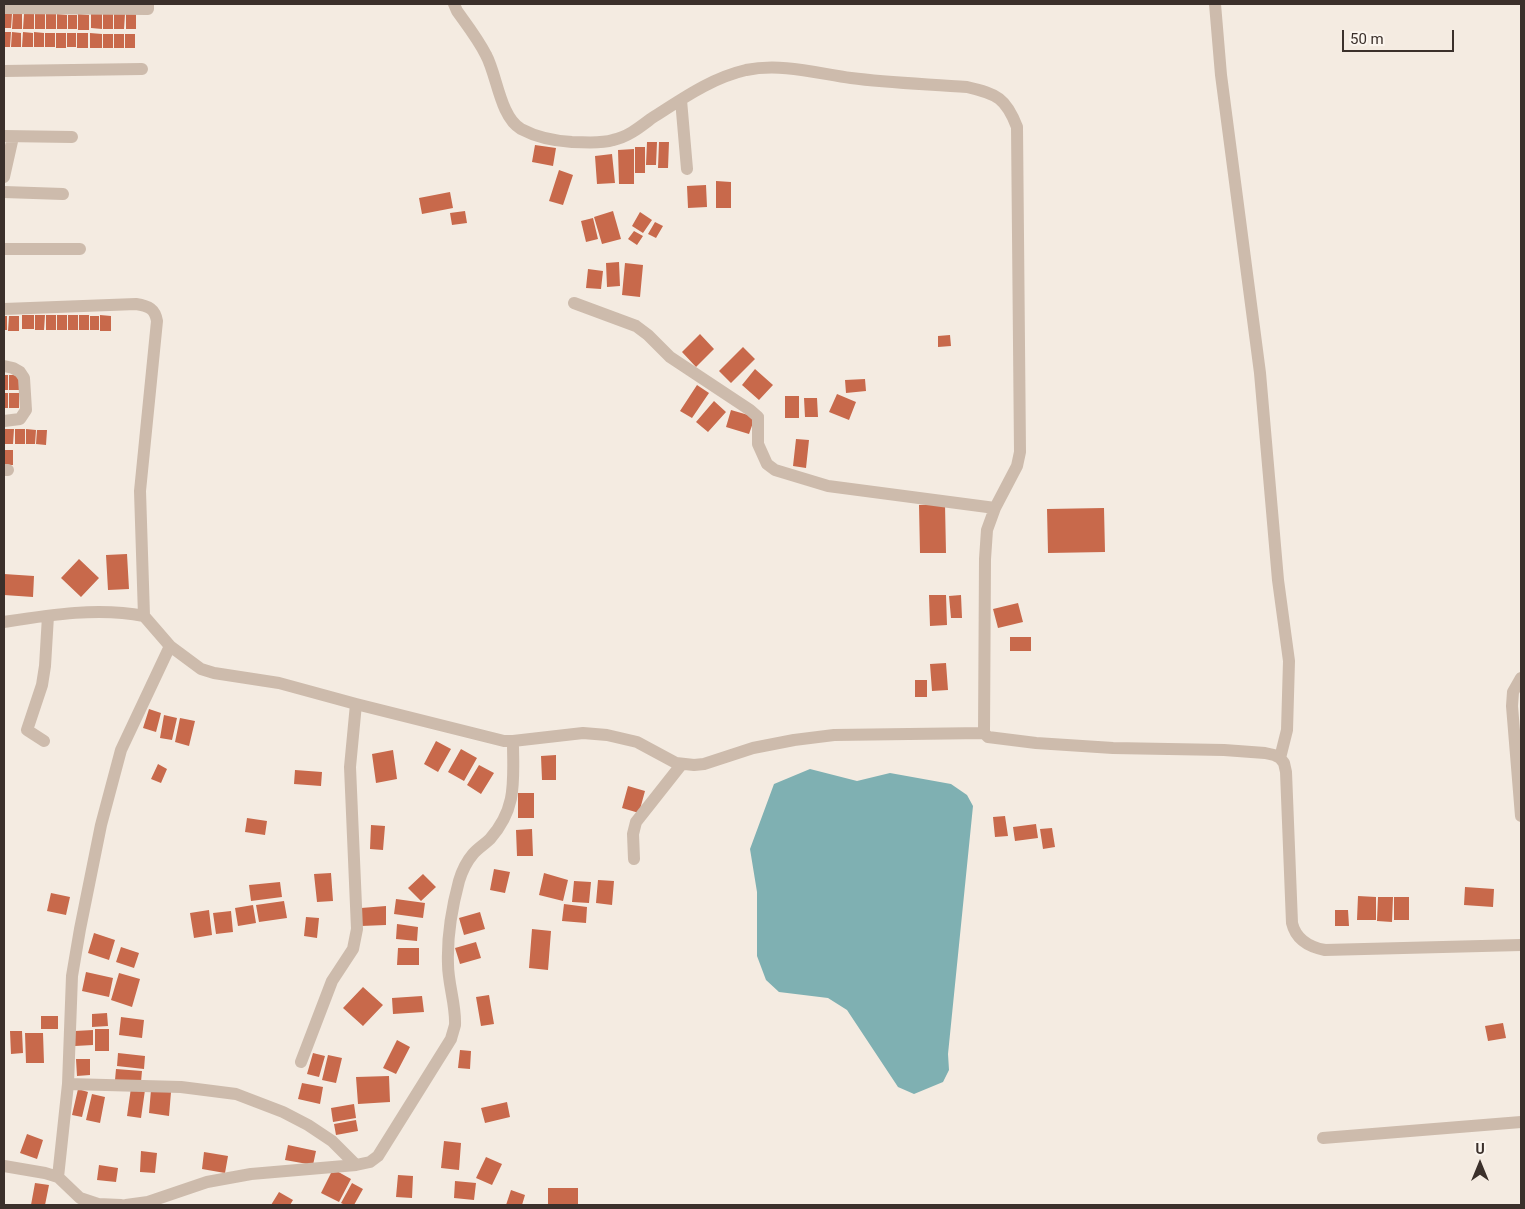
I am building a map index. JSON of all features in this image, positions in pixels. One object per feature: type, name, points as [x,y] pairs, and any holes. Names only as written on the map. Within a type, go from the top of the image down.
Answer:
[{"type":"street","points":[[4,8],[148,9],[148,4]]},
{"type":"street","points":[[454,4],[456,11],[487,56],[510,117],[519,128],[533,135],[563,141],[587,143],[612,141],[629,134],[698,89],[724,77],[746,70],[766,68],[790,68],[852,78],[967,87],[986,91],[1000,98],[1011,111],[1017,127],[1020,452],[1017,466],[995,508],[987,530],[985,559],[984,733]]},
{"type":"street","points":[[1216,4],[1221,75],[1260,373],[1278,580],[1289,661],[1287,730],[1280,758]]},
{"type":"street","points":[[4,70],[142,68]]},
{"type":"street","points":[[681,100],[686,169]]},
{"type":"street","points":[[4,177],[9,137],[72,137]]},
{"type":"street","points":[[4,192],[63,194]]},
{"type":"street","points":[[4,249],[80,249]]},
{"type":"street","points":[[574,303],[636,326],[648,335],[670,358],[750,410],[758,418],[758,444],[767,464],[775,470],[828,486],[995,508]]},
{"type":"street","points":[[4,309],[136,304],[151,308],[156,313],[157,322],[140,491],[144,616],[170,646],[201,669],[214,673],[279,683],[504,741],[513,742],[583,733],[607,735],[637,742],[681,765],[704,764],[753,748],[834,735],[984,733],[988,737],[1036,743],[1113,748],[1265,753],[1280,758],[1284,763],[1286,772],[1292,923],[1296,935],[1303,942],[1312,948],[1325,950],[1521,945]]},
{"type":"street","points":[[4,366],[14,368],[24,378],[26,410],[20,419],[4,421]]},
{"type":"street","points":[[4,622],[48,616],[112,612],[144,616]]},
{"type":"street","points":[[44,742],[28,730],[42,685],[48,616]]},
{"type":"street","points":[[58,1177],[68,1084],[72,976],[101,826],[121,750],[170,646]]},
{"type":"street","points":[[1521,678],[1512,692],[1512,706],[1521,816]]},
{"type":"street","points":[[301,1062],[332,981],[353,949],[357,929],[350,767],[356,704]]},
{"type":"street","points":[[126,1205],[148,1202],[207,1182],[233,1177],[356,1165],[370,1162],[378,1156],[450,1039],[454,1025],[448,965],[448,938],[452,912],[464,866],[474,853],[489,840],[503,822],[510,807],[513,793],[513,742]]},
{"type":"street","points":[[634,859],[633,834],[636,822],[681,765]]},
{"type":"street","points":[[68,1084],[181,1087],[236,1094],[283,1112],[308,1125],[332,1141],[356,1165]]},
{"type":"street","points":[[1323,1138],[1521,1122]]},
{"type":"street","points":[[4,1166],[58,1177],[80,1198],[98,1204],[121,1205]]},
{"type":"water","points":[[810,769],[857,781],[890,773],[951,784],[967,795],[973,806],[948,1054],[949,1070],[943,1082],[914,1094],[898,1087],[847,1010],[828,998],[779,992],[766,980],[757,956],[757,892],[750,849],[774,784]]},
{"type":"building","points":[[4,14],[12,14],[11,28],[4,28]]},
{"type":"building","points":[[13,14],[22,14],[22,29],[12,29]]},
{"type":"building","points":[[24,14],[34,14],[34,29],[23,29]]},
{"type":"building","points":[[35,14],[45,14],[45,29],[35,29]]},
{"type":"building","points":[[46,14],[56,14],[56,29],[46,29]]},
{"type":"building","points":[[57,14],[67,15],[67,29],[57,29]]},
{"type":"building","points":[[78,14],[89,15],[89,30],[78,30]]},
{"type":"building","points":[[91,14],[102,14],[102,29],[91,28]]},
{"type":"building","points":[[103,14],[113,14],[113,29],[103,29]]},
{"type":"building","points":[[114,14],[125,14],[124,29],[114,29]]},
{"type":"building","points":[[126,14],[136,14],[136,29],[126,29]]},
{"type":"building","points":[[68,15],[77,15],[77,29],[68,29]]},
{"type":"building","points":[[4,32],[11,32],[10,47],[4,47]]},
{"type":"building","points":[[12,32],[21,33],[21,47],[11,47]]},
{"type":"building","points":[[23,32],[33,33],[33,47],[22,47]]},
{"type":"building","points":[[34,32],[44,33],[44,47],[34,47]]},
{"type":"building","points":[[45,33],[55,33],[55,47],[45,47]]},
{"type":"building","points":[[56,33],[66,33],[66,48],[56,48]]},
{"type":"building","points":[[67,33],[76,33],[76,47],[67,47]]},
{"type":"building","points":[[77,33],[88,33],[88,48],[77,48]]},
{"type":"building","points":[[90,33],[102,34],[102,48],[90,48]]},
{"type":"building","points":[[103,34],[113,34],[113,48],[103,48]]},
{"type":"building","points":[[114,34],[124,34],[124,48],[114,48]]},
{"type":"building","points":[[125,34],[135,34],[135,48],[125,48]]},
{"type":"building","points":[[647,142],[657,142],[656,165],[646,165]]},
{"type":"building","points":[[659,142],[669,142],[668,168],[658,168]]},
{"type":"building","points":[[535,145],[556,148],[553,166],[532,162]]},
{"type":"building","points":[[635,147],[645,147],[645,173],[635,173]]},
{"type":"building","points":[[634,149],[634,184],[619,184],[618,150]]},
{"type":"building","points":[[612,154],[615,183],[597,184],[595,156]]},
{"type":"building","points":[[559,170],[573,175],[563,205],[549,201]]},
{"type":"building","points":[[716,181],[731,182],[731,208],[716,208]]},
{"type":"building","points":[[706,185],[707,207],[688,208],[687,186]]},
{"type":"building","points":[[450,192],[453,208],[422,214],[419,198]]},
{"type":"building","points":[[465,211],[467,223],[452,225],[450,213]]},
{"type":"building","points":[[613,211],[621,239],[602,244],[594,217]]},
{"type":"building","points":[[640,212],[652,220],[643,233],[632,226]]},
{"type":"building","points":[[593,218],[598,239],[586,242],[581,221]]},
{"type":"building","points":[[655,222],[663,226],[656,238],[648,234]]},
{"type":"building","points":[[634,231],[643,236],[637,245],[628,239]]},
{"type":"building","points":[[619,262],[620,286],[607,287],[606,263]]},
{"type":"building","points":[[625,263],[643,265],[640,297],[622,295]]},
{"type":"building","points":[[588,269],[603,271],[601,289],[586,288]]},
{"type":"building","points":[[22,315],[34,315],[34,329],[22,329]]},
{"type":"building","points":[[35,315],[45,315],[44,330],[35,330]]},
{"type":"building","points":[[46,315],[56,315],[56,330],[46,330]]},
{"type":"building","points":[[57,315],[67,315],[67,330],[57,330]]},
{"type":"building","points":[[68,315],[78,315],[78,330],[68,330]]},
{"type":"building","points":[[79,315],[89,315],[89,330],[79,330]]},
{"type":"building","points":[[100,315],[111,316],[111,331],[100,331]]},
{"type":"building","points":[[4,316],[7,316],[7,330],[4,330]]},
{"type":"building","points":[[9,316],[19,316],[19,331],[8,331]]},
{"type":"building","points":[[90,316],[99,316],[99,330],[90,330]]},
{"type":"building","points":[[700,334],[714,349],[696,367],[682,352]]},
{"type":"building","points":[[950,335],[951,346],[938,347],[938,336]]},
{"type":"building","points":[[743,347],[755,359],[731,383],[719,371]]},
{"type":"building","points":[[755,369],[773,385],[759,400],[742,385]]},
{"type":"building","points":[[4,375],[8,375],[8,390],[4,390]]},
{"type":"building","points":[[9,375],[19,375],[19,390],[9,390]]},
{"type":"building","points":[[865,379],[866,391],[846,393],[845,380]]},
{"type":"building","points":[[697,385],[709,393],[692,418],[680,411]]},
{"type":"building","points":[[4,393],[8,393],[8,408],[4,408]]},
{"type":"building","points":[[9,393],[19,393],[19,408],[9,408]]},
{"type":"building","points":[[837,394],[856,402],[849,420],[829,412]]},
{"type":"building","points":[[785,396],[799,396],[799,418],[785,418]]},
{"type":"building","points":[[804,398],[817,398],[818,417],[805,417]]},
{"type":"building","points":[[714,401],[726,412],[708,432],[696,422]]},
{"type":"building","points":[[731,410],[755,417],[749,434],[726,427]]},
{"type":"building","points":[[4,429],[14,429],[13,444],[4,444]]},
{"type":"building","points":[[15,429],[25,429],[25,444],[15,444]]},
{"type":"building","points":[[26,429],[36,430],[35,444],[26,444]]},
{"type":"building","points":[[37,430],[47,430],[46,445],[36,444]]},
{"type":"building","points":[[796,439],[809,440],[806,468],[793,466]]},
{"type":"building","points":[[4,450],[13,450],[13,465],[4,465]]},
{"type":"building","points":[[945,504],[946,553],[920,553],[919,505]]},
{"type":"building","points":[[1104,508],[1105,552],[1048,553],[1047,509]]},
{"type":"building","points":[[127,554],[129,589],[108,590],[106,555]]},
{"type":"building","points":[[79,559],[99,578],[81,597],[61,578]]},
{"type":"building","points":[[4,574],[34,576],[33,597],[4,595]]},
{"type":"building","points":[[929,595],[946,595],[947,625],[930,626]]},
{"type":"building","points":[[961,595],[962,618],[951,618],[949,596]]},
{"type":"building","points":[[1018,603],[1023,622],[998,628],[993,609]]},
{"type":"building","points":[[1010,637],[1031,637],[1031,651],[1010,651]]},
{"type":"building","points":[[946,663],[948,690],[932,691],[930,664]]},
{"type":"building","points":[[915,680],[927,680],[927,697],[915,697]]},
{"type":"building","points":[[149,709],[161,713],[156,732],[143,728]]},
{"type":"building","points":[[164,715],[177,718],[172,740],[160,738]]},
{"type":"building","points":[[180,718],[195,721],[189,746],[175,742]]},
{"type":"building","points":[[436,741],[451,749],[438,772],[424,764]]},
{"type":"building","points":[[461,749],[477,758],[464,781],[448,772]]},
{"type":"building","points":[[393,750],[397,779],[376,783],[372,754]]},
{"type":"building","points":[[556,755],[556,780],[542,780],[541,756]]},
{"type":"building","points":[[158,764],[167,769],[161,783],[151,779]]},
{"type":"building","points":[[479,765],[494,773],[481,794],[467,785]]},
{"type":"building","points":[[295,770],[322,772],[321,786],[294,784]]},
{"type":"building","points":[[628,786],[645,791],[639,813],[622,808]]},
{"type":"building","points":[[518,793],[534,793],[534,818],[518,818]]},
{"type":"building","points":[[1005,816],[1008,836],[995,837],[993,817]]},
{"type":"building","points":[[247,818],[267,821],[265,835],[245,832]]},
{"type":"building","points":[[1036,824],[1038,838],[1015,841],[1013,827]]},
{"type":"building","points":[[371,825],[385,826],[383,850],[370,849]]},
{"type":"building","points":[[1052,828],[1055,847],[1043,849],[1040,829]]},
{"type":"building","points":[[532,829],[533,856],[517,856],[516,830]]},
{"type":"building","points":[[494,869],[510,872],[505,893],[490,890]]},
{"type":"building","points":[[331,873],[333,901],[317,902],[314,874]]},
{"type":"building","points":[[544,873],[568,880],[563,901],[539,895]]},
{"type":"building","points":[[423,874],[436,887],[421,901],[408,888]]},
{"type":"building","points":[[598,880],[614,881],[612,905],[596,903]]},
{"type":"building","points":[[574,881],[591,882],[589,903],[572,902]]},
{"type":"building","points":[[280,882],[282,897],[251,901],[249,885]]},
{"type":"building","points":[[1465,887],[1494,889],[1493,907],[1464,905]]},
{"type":"building","points":[[51,893],[70,897],[66,915],[47,911]]},
{"type":"building","points":[[1358,896],[1376,897],[1376,920],[1357,920]]},
{"type":"building","points":[[1378,897],[1393,897],[1392,922],[1377,921]]},
{"type":"building","points":[[1394,897],[1409,897],[1409,920],[1394,920]]},
{"type":"building","points":[[396,899],[425,903],[423,918],[394,914]]},
{"type":"building","points":[[284,901],[287,918],[259,922],[256,905]]},
{"type":"building","points":[[564,904],[587,907],[586,923],[562,921]]},
{"type":"building","points":[[253,905],[256,923],[238,926],[235,908]]},
{"type":"building","points":[[386,906],[386,925],[361,926],[361,908]]},
{"type":"building","points":[[209,910],[212,935],[194,938],[190,913]]},
{"type":"building","points":[[1335,910],[1348,910],[1349,926],[1335,926]]},
{"type":"building","points":[[231,911],[233,932],[216,934],[213,913]]},
{"type":"building","points":[[480,912],[485,929],[464,935],[459,918]]},
{"type":"building","points":[[306,917],[319,918],[317,938],[304,936]]},
{"type":"building","points":[[397,924],[418,927],[417,941],[396,939]]},
{"type":"building","points":[[532,929],[551,931],[548,970],[529,968]]},
{"type":"building","points":[[94,933],[115,940],[109,960],[88,953]]},
{"type":"building","points":[[476,942],[481,958],[460,964],[455,948]]},
{"type":"building","points":[[121,947],[139,953],[134,968],[116,962]]},
{"type":"building","points":[[398,948],[419,948],[419,965],[397,965]]},
{"type":"building","points":[[86,972],[113,978],[109,997],[82,991]]},
{"type":"building","points":[[119,973],[140,979],[132,1007],[111,1000]]},
{"type":"building","points":[[363,987],[383,1005],[363,1026],[343,1008]]},
{"type":"building","points":[[489,995],[494,1024],[481,1026],[476,997]]},
{"type":"building","points":[[422,996],[424,1012],[393,1014],[392,998]]},
{"type":"building","points":[[107,1013],[108,1026],[92,1027],[92,1014]]},
{"type":"building","points":[[41,1016],[58,1016],[58,1029],[41,1029]]},
{"type":"building","points":[[121,1017],[144,1020],[142,1038],[119,1035]]},
{"type":"building","points":[[1503,1023],[1506,1038],[1488,1041],[1485,1026]]},
{"type":"building","points":[[95,1029],[109,1029],[109,1051],[95,1051]]},
{"type":"building","points":[[93,1030],[93,1045],[75,1046],[75,1031]]},
{"type":"building","points":[[10,1031],[22,1031],[23,1053],[11,1054]]},
{"type":"building","points":[[25,1033],[43,1033],[44,1063],[26,1063]]},
{"type":"building","points":[[397,1040],[410,1047],[396,1074],[383,1068]]},
{"type":"building","points":[[460,1050],[471,1051],[470,1069],[458,1068]]},
{"type":"building","points":[[118,1053],[145,1056],[144,1069],[117,1066]]},
{"type":"building","points":[[313,1053],[325,1056],[319,1077],[307,1074]]},
{"type":"building","points":[[328,1055],[342,1058],[336,1083],[322,1080]]},
{"type":"building","points":[[76,1059],[90,1059],[90,1075],[77,1076]]},
{"type":"building","points":[[116,1069],[142,1071],[141,1082],[115,1080]]},
{"type":"building","points":[[389,1076],[390,1102],[358,1104],[356,1077]]},
{"type":"building","points":[[302,1083],[323,1087],[320,1104],[298,1099]]},
{"type":"building","points":[[131,1088],[145,1090],[141,1118],[127,1116]]},
{"type":"building","points":[[78,1089],[88,1092],[82,1117],[72,1115]]},
{"type":"building","points":[[151,1090],[171,1092],[169,1116],[149,1113]]},
{"type":"building","points":[[92,1094],[105,1097],[100,1123],[86,1120]]},
{"type":"building","points":[[507,1102],[510,1117],[485,1123],[481,1108]]},
{"type":"building","points":[[354,1104],[356,1118],[333,1122],[331,1108]]},
{"type":"building","points":[[356,1120],[358,1131],[336,1135],[334,1124]]},
{"type":"building","points":[[27,1134],[43,1140],[37,1159],[20,1153]]},
{"type":"building","points":[[444,1141],[461,1143],[459,1170],[441,1168]]},
{"type":"building","points":[[288,1145],[316,1151],[313,1165],[285,1160]]},
{"type":"building","points":[[141,1151],[157,1153],[155,1173],[140,1172]]},
{"type":"building","points":[[204,1152],[228,1156],[225,1173],[202,1169]]},
{"type":"building","points":[[486,1157],[502,1164],[492,1185],[476,1178]]},
{"type":"building","points":[[99,1165],[118,1168],[116,1182],[97,1180]]},
{"type":"building","points":[[333,1169],[351,1179],[339,1202],[321,1193]]},
{"type":"building","points":[[398,1175],[413,1176],[412,1198],[396,1197]]},
{"type":"building","points":[[455,1181],[476,1183],[474,1200],[454,1198]]},
{"type":"building","points":[[35,1183],[49,1185],[45,1205],[31,1205]]},
{"type":"building","points":[[352,1183],[363,1189],[354,1205],[345,1205],[341,1203]]},
{"type":"building","points":[[548,1188],[578,1188],[578,1205],[548,1205]]},
{"type":"building","points":[[511,1190],[525,1195],[522,1205],[506,1205]]},
{"type":"building","points":[[279,1192],[293,1200],[290,1205],[271,1205]]}]
